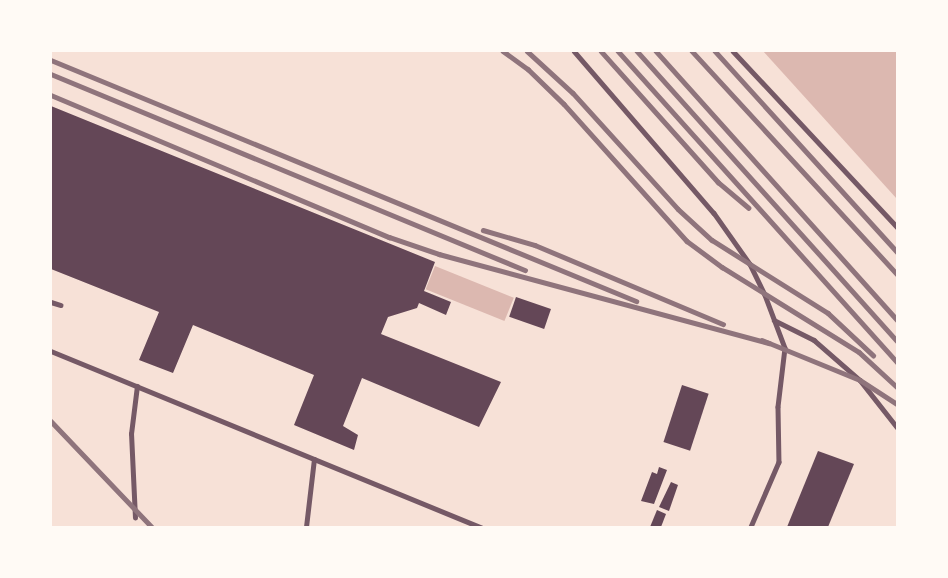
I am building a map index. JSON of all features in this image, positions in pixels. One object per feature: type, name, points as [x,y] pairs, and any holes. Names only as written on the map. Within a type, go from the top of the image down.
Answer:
[{"type":"lane","points":[[574,51],[714,213],[750,264],[774,320],[784,348],[778,407],[778,462],[751,527]]},
{"type":"lane","points":[[733,51],[897,227]]},
{"type":"lane","points":[[51,302],[61,305]]},
{"type":"lane","points":[[774,320],[814,340],[860,381],[897,427]]},
{"type":"lane","points":[[51,351],[481,527]]},
{"type":"lane","points":[[135,518],[131,434],[137,386]]},
{"type":"lane","points":[[306,527],[314,459]]},
{"type":"shaded area","points":[[763,51],[897,51],[897,199]]},
{"type":"shaded area","points":[[435,266],[514,298],[504,321],[426,289]]},
{"type":"building","points":[[51,106],[435,262],[424,291],[451,302],[446,315],[419,303],[417,308],[388,317],[381,334],[501,382],[479,427],[362,378],[343,426],[358,435],[354,450],[294,425],[314,375],[193,325],[173,373],[139,360],[159,312],[51,269]]},
{"type":"building","points":[[516,297],[551,309],[544,329],[509,317]]},
{"type":"building","points":[[682,385],[709,394],[690,451],[663,442]]},
{"type":"building","points":[[818,451],[854,464],[828,527],[787,527]]},
{"type":"building","points":[[659,467],[667,470],[654,504],[641,501],[652,472],[657,474]]},
{"type":"building","points":[[671,482],[678,485],[669,511],[659,507]]},
{"type":"building","points":[[657,510],[666,514],[661,527],[650,527]]},
{"type":"railway","points":[[503,51],[528,69],[564,104],[687,241],[722,267],[859,352],[897,387]]},
{"type":"railway","points":[[527,51],[573,93],[678,209],[712,240],[828,313],[873,355]]},
{"type":"railway","points":[[601,51],[718,182],[749,208]]},
{"type":"railway","points":[[618,51],[897,362]]},
{"type":"railway","points":[[637,51],[897,341]]},
{"type":"railway","points":[[656,51],[897,320]]},
{"type":"railway","points":[[692,51],[897,274]]},
{"type":"railway","points":[[715,51],[897,252]]},
{"type":"railway","points":[[51,60],[636,301]]},
{"type":"railway","points":[[51,74],[525,270]]},
{"type":"railway","points":[[51,95],[389,237],[439,254],[769,343]]},
{"type":"railway","points":[[483,230],[535,245],[723,324]]},
{"type":"railway","points":[[762,340],[860,380],[897,404]]},
{"type":"railway","points":[[51,421],[152,527]]}]
